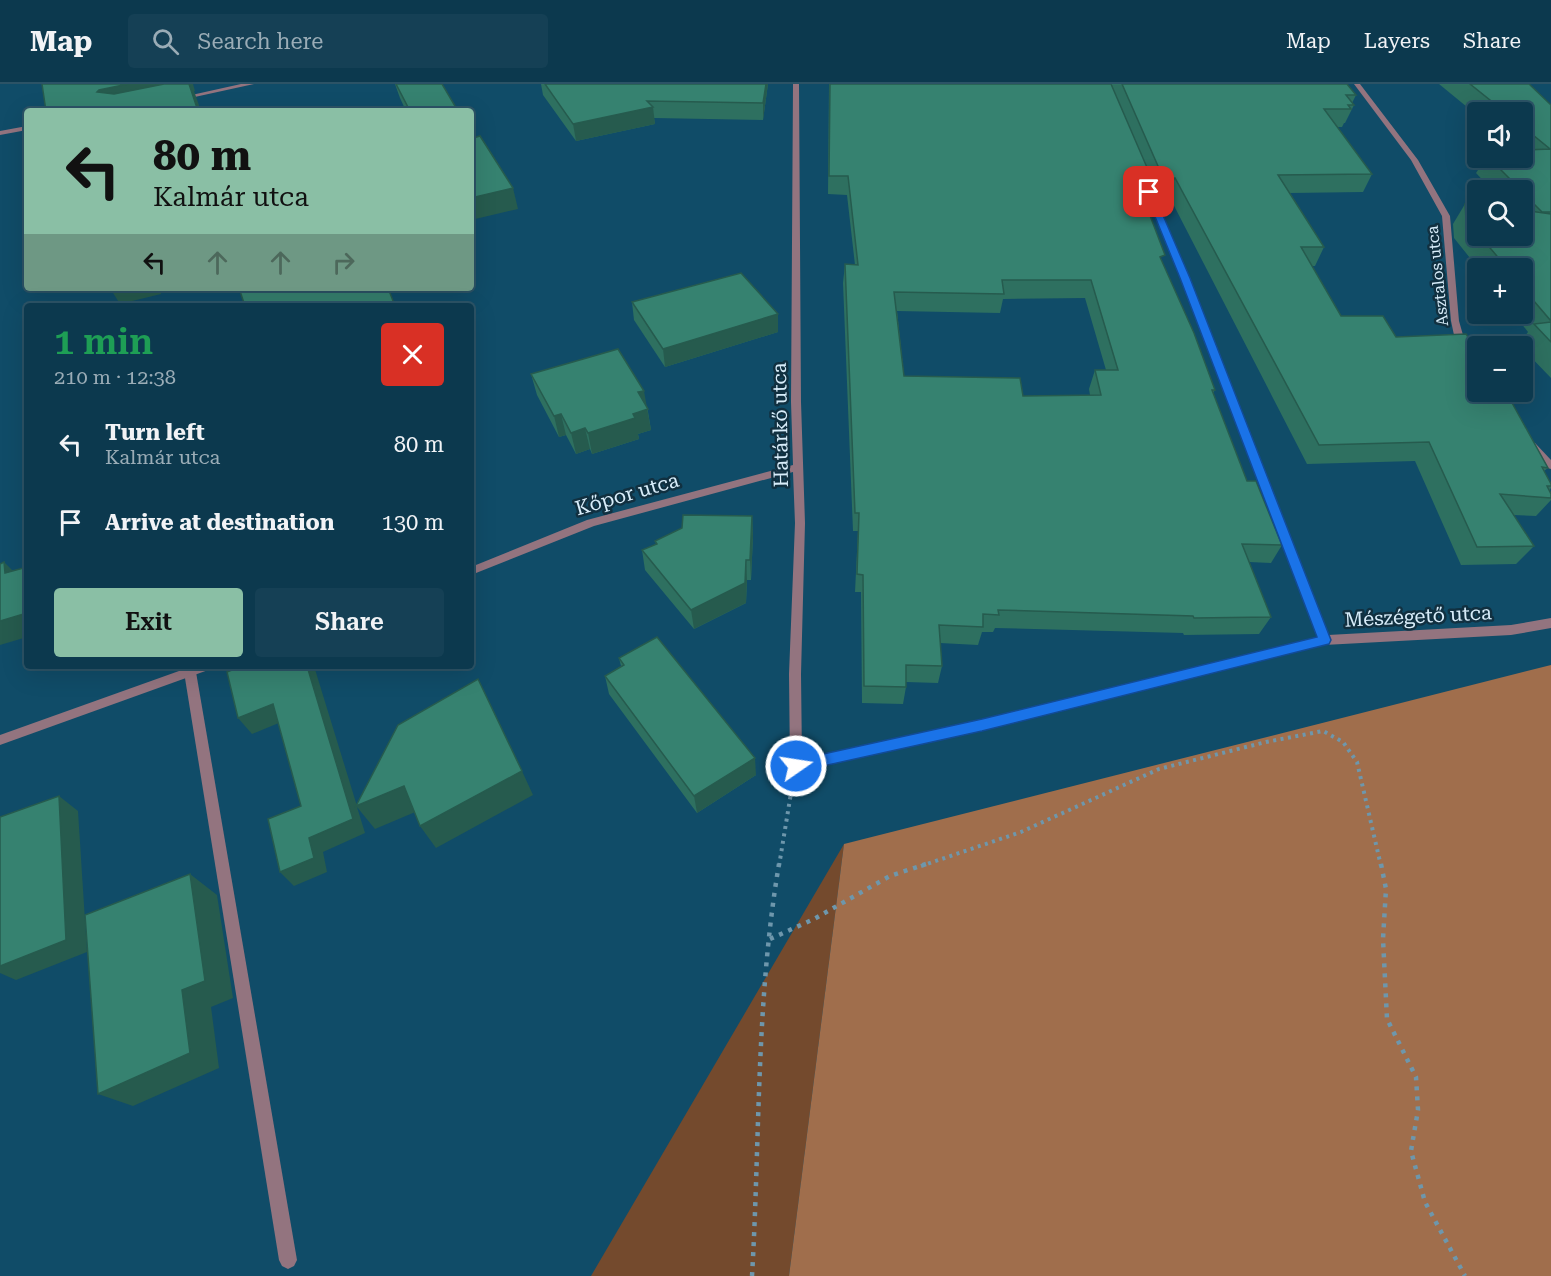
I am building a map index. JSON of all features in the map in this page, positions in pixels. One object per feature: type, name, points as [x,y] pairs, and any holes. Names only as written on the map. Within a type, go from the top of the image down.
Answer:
[{"type":"street","points":[[170,100],[251,84]]},
{"type":"street","name":"Határkő utca","points":[[796,84],[797,466],[800,523],[795,674],[796,766]]},
{"type":"street","name":"Asztalos utca","points":[[1357,84],[1414,160],[1446,216],[1455,321],[1462,353],[1467,362]]},
{"type":"street","points":[[0,133],[24,129]]},
{"type":"street","points":[[1140,170],[1185,278],[1324,640]]},
{"type":"street","points":[[1523,437],[1551,466]]},
{"type":"street","name":"Kőpor utca","points":[[474,570],[591,523],[797,466]]},
{"type":"street","name":"Mészégető utca","points":[[796,766],[982,725],[1324,640],[1511,630],[1551,623]]},
{"type":"street","points":[[0,740],[198,669]]},
{"type":"street","points":[[190,672],[288,1260]]},
{"type":"path","points":[[770,939],[814,919],[890,876],[1021,832],[1159,769],[1266,742],[1323,731],[1343,742],[1357,762],[1366,795],[1386,889],[1383,939],[1387,1019],[1416,1077],[1418,1110],[1411,1151],[1425,1202],[1465,1276]]},
{"type":"path","points":[[752,1276],[758,1179],[759,1089],[772,904],[796,766]]},
{"type":"shaded area","points":[[1551,665],[1551,1276],[789,1276],[844,844]]},
{"type":"shaded area","points":[[844,844],[789,1276],[591,1276]]},
{"type":"building","points":[[42,84],[128,84],[97,92],[114,94],[164,84],[189,84],[197,108],[46,108]]},
{"type":"building","points":[[396,84],[442,84],[456,108],[408,108]]},
{"type":"building","points":[[545,84],[766,84],[763,103],[647,101],[653,107],[573,124]]},
{"type":"building","points":[[830,84],[1111,84],[1155,186],[1141,192],[1165,255],[1160,257],[1194,333],[1215,390],[1212,390],[1247,481],[1256,481],[1282,545],[1242,544],[1271,617],[1194,618],[1193,616],[998,610],[999,615],[983,614],[983,627],[939,625],[942,666],[906,665],[906,687],[864,686],[863,575],[857,574],[859,513],[855,513],[845,264],[858,265],[848,176],[829,176]],"holes":[[[1002,280],[1091,280],[1118,370],[1095,370],[1101,395],[1023,396],[1020,378],[904,376],[894,292],[1004,294]]]},
{"type":"building","points":[[1122,84],[1347,84],[1356,95],[1346,95],[1354,105],[1348,105],[1351,109],[1324,109],[1372,174],[1278,175],[1324,247],[1301,247],[1341,316],[1383,316],[1396,337],[1466,334],[1467,402],[1512,402],[1548,468],[1542,467],[1551,484],[1547,486],[1551,498],[1500,494],[1534,546],[1477,547],[1429,442],[1319,445],[1175,178],[1165,182]]},
{"type":"building","points":[[1470,84],[1529,84],[1551,105],[1551,212],[1542,212],[1533,203],[1533,180],[1511,180],[1499,168],[1533,168],[1533,150],[1550,149],[1533,135],[1533,102],[1492,102]]},
{"type":"building","points":[[480,136],[513,188],[474,197],[474,138]]},
{"type":"building","points":[[1465,204],[1467,204],[1466,219]]},
{"type":"building","points":[[1533,212],[1551,214],[1551,321],[1533,300],[1533,258],[1499,258],[1488,246],[1533,246]]},
{"type":"building","points":[[741,273],[778,314],[663,349],[632,302]]},
{"type":"building","points":[[240,291],[389,291],[394,303],[244,303]]},
{"type":"building","points":[[1551,322],[1551,342],[1534,324]]},
{"type":"building","points":[[618,349],[644,391],[638,392],[648,409],[633,414],[635,418],[588,433],[585,428],[571,433],[561,414],[554,416],[531,374]]},
{"type":"building","points":[[683,515],[752,516],[750,560],[746,560],[745,583],[691,610],[642,550],[657,544],[655,541],[682,528]]},
{"type":"building","points":[[4,562],[5,573],[24,568],[24,614],[0,621],[0,564]]},
{"type":"building","points":[[657,637],[755,758],[694,796],[605,676],[624,665],[619,658]]},
{"type":"building","points":[[234,669],[308,669],[353,819],[309,838],[314,858],[280,872],[268,819],[301,806],[273,704],[238,718],[227,672]]},
{"type":"building","points":[[478,679],[522,771],[420,826],[404,786],[356,806],[398,725]]},
{"type":"building","points":[[59,796],[66,940],[0,966],[0,817]]},
{"type":"building","points":[[190,874],[205,981],[182,990],[190,1053],[98,1094],[85,915]]},
{"type":"route","points":[[796,766],[982,725],[1324,640],[1185,278],[1149,192]]}]
